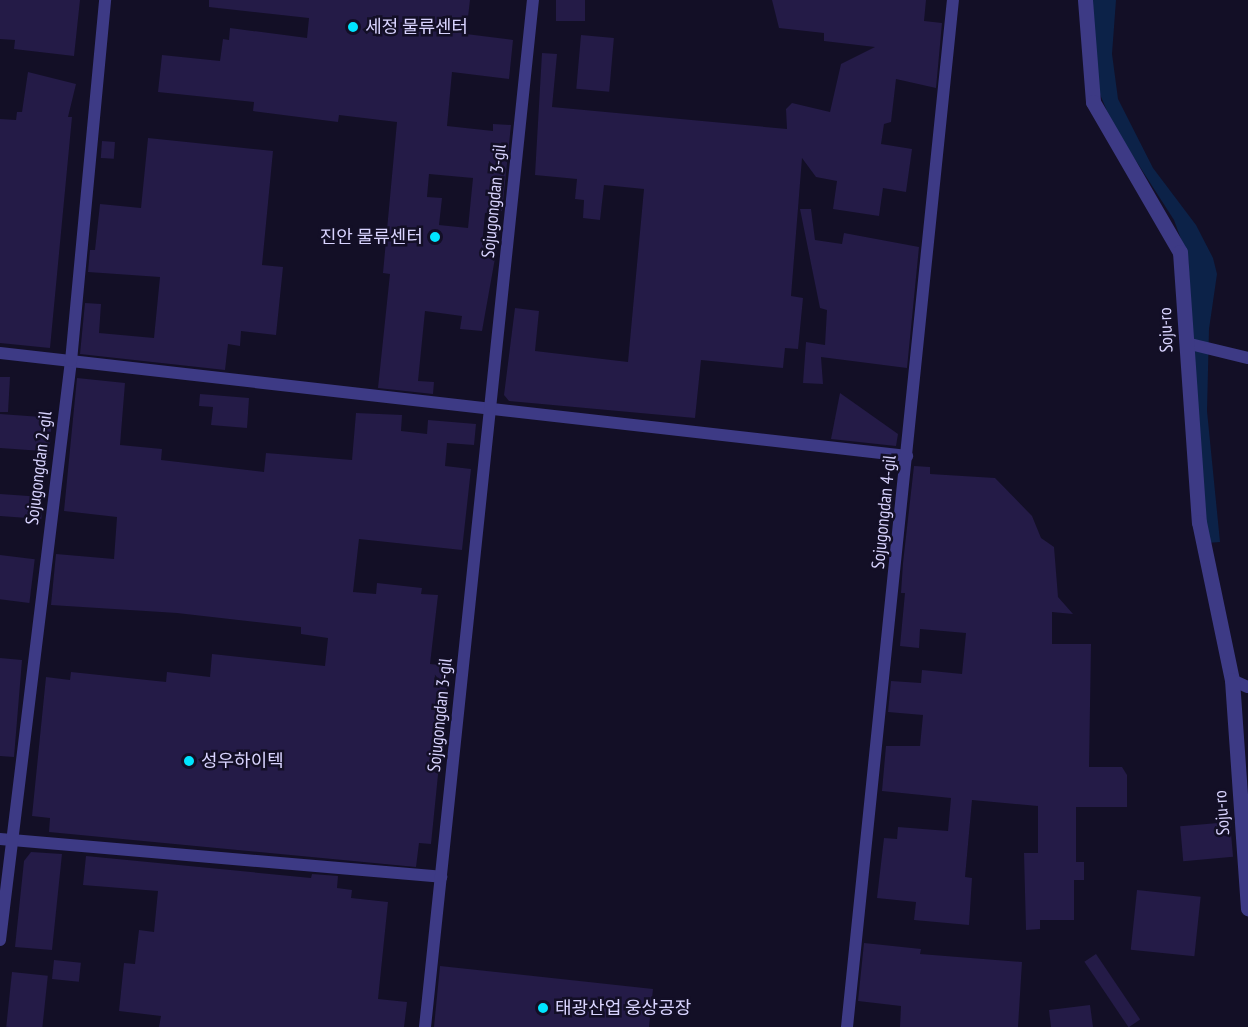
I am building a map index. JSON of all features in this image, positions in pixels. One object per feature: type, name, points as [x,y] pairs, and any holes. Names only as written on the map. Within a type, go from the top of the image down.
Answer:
[{"type":"street","name":"Sojugongdan 2-gil","points":[[0,940],[6,840],[71,361],[105,0]]},
{"type":"street","name":"Sojugongdan 3-gil","points":[[424,1027],[533,0]]},
{"type":"street","name":"Sojugongdan 4-gil","points":[[847,1027],[953,0]]},
{"type":"street","name":"Soju-ro","points":[[1085,0],[1093,102],[1180,252],[1199,522],[1232,680],[1248,908]]},
{"type":"street","points":[[1186,343],[1248,358]]},
{"type":"street","points":[[0,352],[490,406],[907,456]]},
{"type":"street","points":[[1232,680],[1248,687]]},
{"type":"street","points":[[6,840],[441,877]]},
{"type":"water","points":[[1091,0],[1116,0],[1112,54],[1118,99],[1153,168],[1196,225],[1213,258],[1217,274],[1209,329],[1207,411],[1220,542],[1206,543],[1188,258],[1174,220],[1113,125],[1096,85]]},
{"type":"building","points":[[0,0],[80,0],[74,56],[14,49],[15,40],[0,39]]},
{"type":"building","points":[[209,0],[470,0],[466,34],[513,40],[509,79],[452,72],[447,126],[493,131],[493,124],[511,125],[502,211],[485,213],[482,245],[497,247],[482,331],[460,329],[462,316],[425,311],[418,381],[434,382],[433,394],[378,388],[390,274],[383,273],[397,122],[339,115],[338,122],[253,111],[254,102],[158,92],[162,55],[220,61],[223,39],[229,40],[230,28],[307,38],[309,18],[209,7]],"holes":[[[429,174],[473,178],[468,228],[439,225],[442,198],[427,197]]]},
{"type":"building","points":[[556,0],[585,0],[585,21],[556,21]]},
{"type":"building","points":[[772,0],[926,0],[924,21],[942,23],[936,88],[896,79],[891,122],[884,124],[881,144],[912,149],[906,192],[883,188],[879,216],[833,209],[837,181],[816,177],[802,158],[791,296],[803,298],[798,349],[785,348],[783,368],[701,360],[695,418],[509,401],[504,395],[515,308],[539,311],[535,351],[628,362],[644,189],[604,185],[600,220],[583,218],[584,200],[575,199],[577,179],[535,175],[542,53],[557,54],[552,107],[787,129],[786,109],[792,103],[830,112],[841,64],[875,47],[824,41],[824,33],[779,28]]},
{"type":"building","points":[[581,35],[614,38],[609,92],[576,89]]},
{"type":"building","points":[[28,72],[76,84],[68,117],[72,117],[50,348],[0,343],[0,119],[16,120],[17,112],[22,112]]},
{"type":"building","points":[[148,138],[273,151],[262,265],[283,267],[276,335],[241,331],[240,346],[228,344],[225,370],[80,354],[85,303],[101,304],[99,333],[154,338],[160,277],[88,272],[90,250],[95,250],[100,204],[141,208]]},
{"type":"building","points":[[102,141],[115,142],[114,159],[101,158]]},
{"type":"building","points":[[800,209],[811,209],[815,240],[842,244],[844,233],[919,247],[907,368],[821,357],[823,384],[803,383],[806,342],[825,345],[827,310],[820,308]]},
{"type":"building","points":[[0,377],[10,377],[8,412],[0,412]]},
{"type":"building","points":[[77,378],[125,383],[120,445],[162,449],[161,460],[264,472],[266,453],[352,460],[356,413],[402,415],[401,431],[427,434],[428,420],[476,424],[474,445],[447,443],[445,466],[471,469],[462,550],[359,539],[353,592],[376,594],[377,583],[422,588],[421,594],[438,595],[430,664],[449,666],[431,844],[419,843],[416,867],[49,832],[50,818],[32,816],[46,677],[70,680],[71,672],[166,682],[167,672],[210,677],[212,654],[325,666],[328,638],[301,634],[301,627],[177,613],[51,605],[56,554],[114,559],[117,517],[64,511]]},
{"type":"building","points":[[840,393],[898,434],[896,446],[831,439]]},
{"type":"building","points":[[200,394],[249,398],[247,428],[211,425],[213,407],[199,406]]},
{"type":"building","points":[[0,414],[52,418],[50,452],[0,448]]},
{"type":"building","points":[[914,466],[930,467],[930,474],[995,478],[1032,516],[1041,538],[1054,547],[1058,597],[1073,614],[1052,612],[1052,644],[1091,644],[1089,767],[1122,767],[1127,775],[1127,807],[1076,807],[1076,862],[1084,862],[1084,880],[1074,880],[1074,920],[1040,920],[1040,929],[1026,930],[1024,853],[1038,853],[1038,806],[972,800],[965,877],[972,878],[969,925],[914,920],[916,902],[877,898],[884,838],[897,839],[898,827],[948,831],[951,798],[882,791],[886,746],[920,746],[923,715],[888,712],[891,681],[921,683],[922,670],[962,674],[966,633],[920,629],[919,648],[900,646],[905,593],[901,593],[903,563]]},
{"type":"building","points":[[0,494],[43,497],[41,519],[0,516]]},
{"type":"building","points":[[0,555],[35,559],[29,603],[0,599]]},
{"type":"building","points":[[0,658],[22,660],[14,757],[0,756]]},
{"type":"building","points":[[1230,822],[1233,857],[1183,861],[1180,826]]},
{"type":"building","points":[[31,852],[62,854],[52,950],[15,947],[24,861]]},
{"type":"building","points":[[86,856],[311,878],[312,874],[338,876],[337,888],[352,890],[351,898],[388,902],[378,999],[407,1002],[404,1027],[159,1027],[161,1016],[119,1011],[124,963],[135,964],[139,930],[154,932],[158,891],[83,885]]},
{"type":"building","points":[[1137,890],[1201,897],[1194,956],[1131,950]]},
{"type":"building","points":[[864,943],[921,949],[920,954],[1022,962],[1018,1027],[900,1027],[901,1006],[858,1001]]},
{"type":"building","points":[[1096,954],[1140,1019],[1128,1027],[1084,962]]},
{"type":"building","points":[[54,960],[81,963],[79,982],[52,979]]},
{"type":"building","name":"태광산업 웅상공장","points":[[440,966],[653,989],[649,1027],[434,1027]]},
{"type":"building","points":[[12,972],[48,976],[42,1027],[6,1027]]},
{"type":"building","points":[[1090,1005],[1093,1027],[1051,1027],[1049,1010]]},
{"type":"place","name":"세정 물류센터","points":[[353,27]]},
{"type":"place","name":"진안 물류센터","points":[[435,237]]},
{"type":"place","name":"성우하이텍","points":[[189,761]]},
{"type":"place","name":"태광산업 웅상공장","points":[[543,1008]]}]
